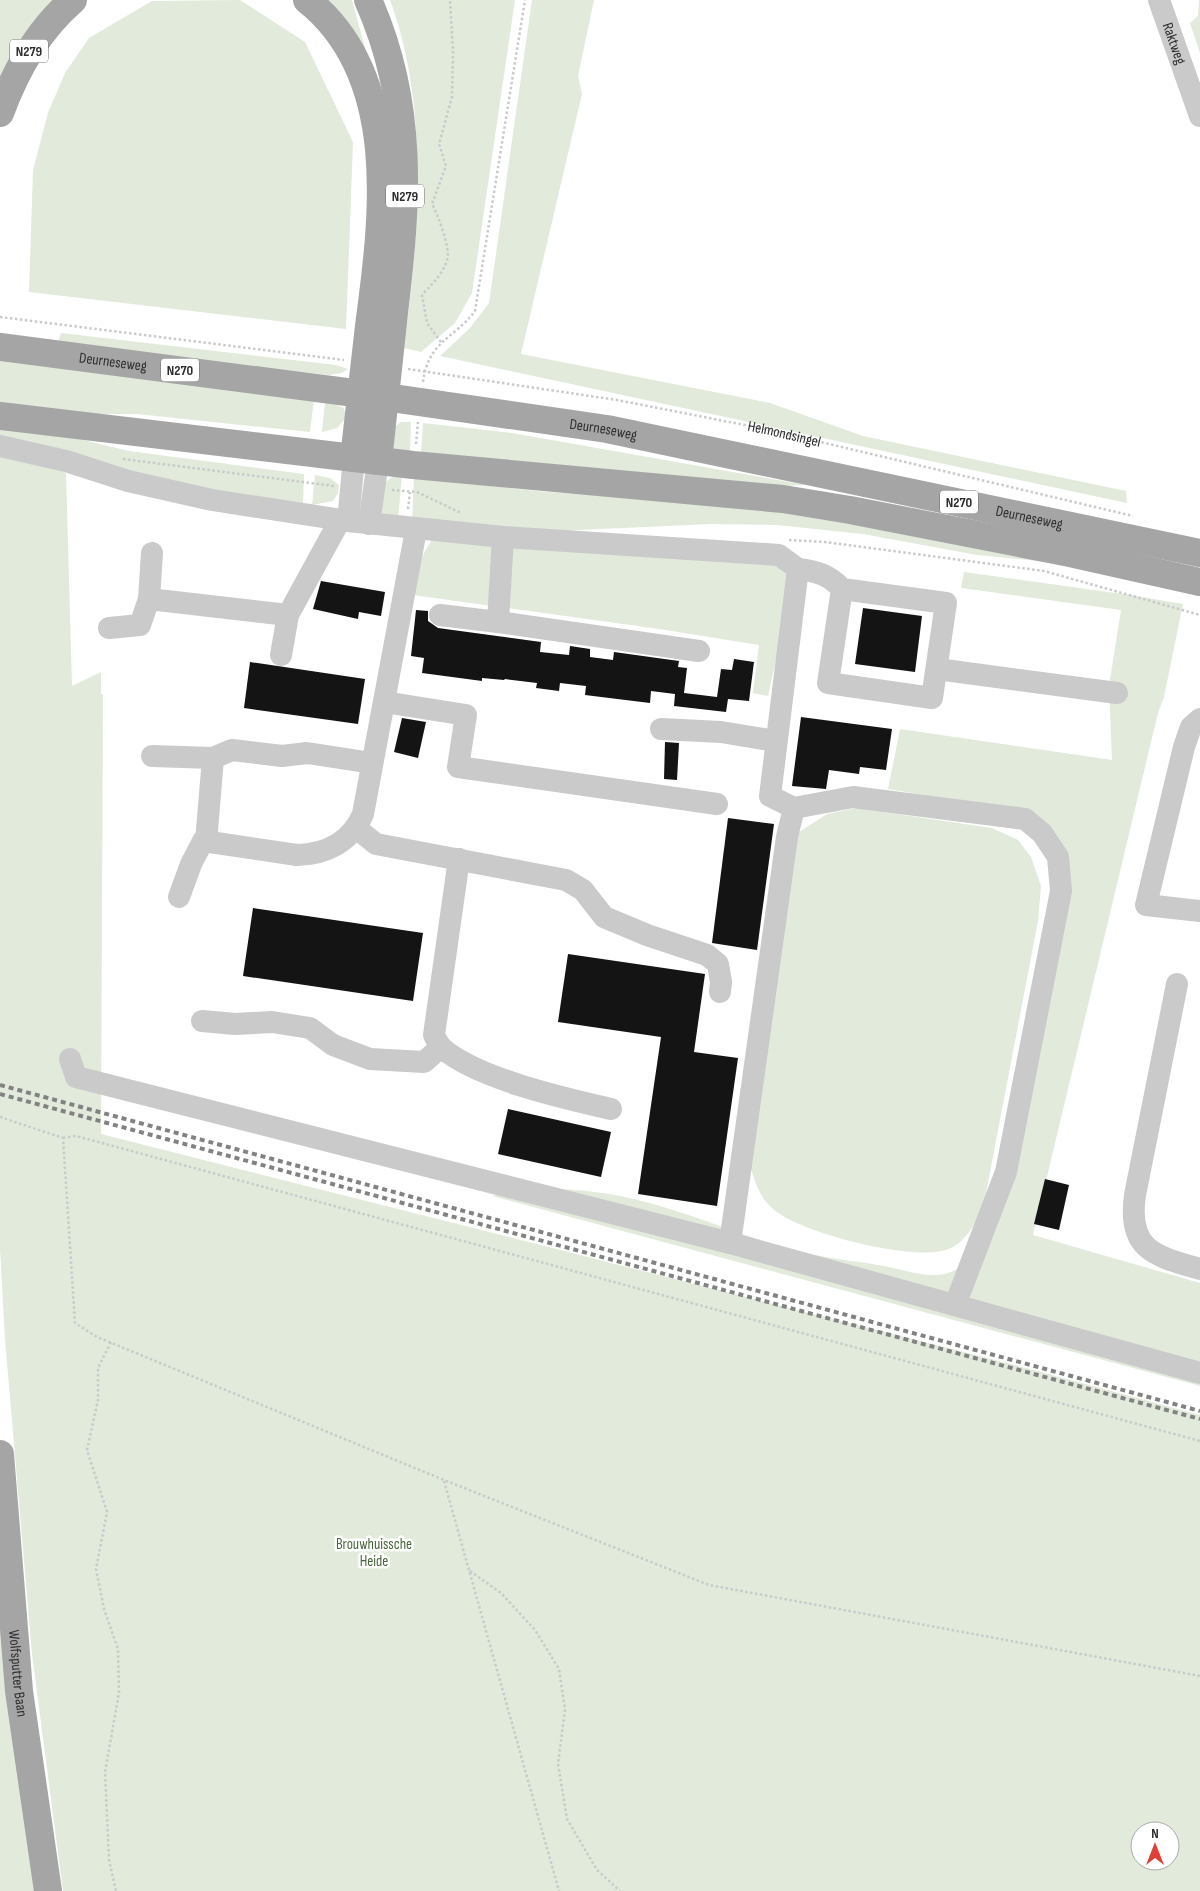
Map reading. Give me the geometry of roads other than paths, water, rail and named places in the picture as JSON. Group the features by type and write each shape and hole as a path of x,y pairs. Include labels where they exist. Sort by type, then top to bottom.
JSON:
{"main road":[{"name":"N279","path":"0,113 23,61 34,43 48,24 74,0"},
{"name":"N279","path":"306,0 325,16 338,31 355,59 362,76 374,125 381,172 382,210 373,396"},
{"name":"N279","path":"368,0 390,61 404,142 405,216 376,365"},
{"name":"Deurneseweg","path":"0,347 421,402 607,430 1200,553"},
{"path":"366,459 373,396"},
{"name":"Deurneseweg","path":"0,416 366,459 412,478 783,499 850,510 1070,553 1200,582"},
{"name":"Wolfsputter Baan","path":"0,1454 19,1691 48,1891"}],"street":[{"name":"Raktweg","path":"1159,0 1200,116"},
{"path":"0,446 66,460 128,480 212,500 352,522 416,530 504,537 779,555 798,569 820,573 833,578 842,589 946,603 932,698 828,683 842,589"},
{"path":"281,654 288,615 352,522 362,488 366,459"},
{"path":"179,897 191,864 203,841 297,855 320,854 330,849 356,828 363,814 416,530"},
{"path":"498,622 504,537"},
{"path":"109,628 140,625 149,599 152,553"},
{"path":"798,569 770,796 794,808 853,798 967,810 1025,819 1042,833 1058,858 1061,891 1006,1172 955,1305"},
{"path":"149,599 288,615"},
{"path":"440,615 699,651"},
{"path":"937,669 1117,693"},
{"path":"384,702 466,714 458,767 717,804"},
{"path":"1200,719 1191,727 1184,747 1146,905 1200,912"},
{"path":"661,730 721,732 776,741"},
{"path":"152,756 213,758 232,750 282,756 307,753 372,763"},
{"path":"206,842 213,758"},
{"path":"730,1243 787,837 794,808"},
{"path":"356,828 376,844 566,880 583,890 604,917 647,936 707,955 718,964 721,982 720,992"},
{"path":"459,859 434,1034 441,1047 472,1066 542,1092 611,1110"},
{"path":"1177,984 1135,1195 1133,1224 1136,1234 1154,1253 1169,1260 1200,1269"},
{"path":"202,1021 235,1024 272,1022 310,1028 333,1045 370,1059 424,1062 441,1047"},
{"path":"70,1059 76,1077 730,1243 1200,1373"}],"railway":[{"path":"0,1085 1200,1411"},
{"path":"0,1094 1200,1419"}],"park label":[{"name":"Brouwhuissche Heide","path":"374,1552"}]}
